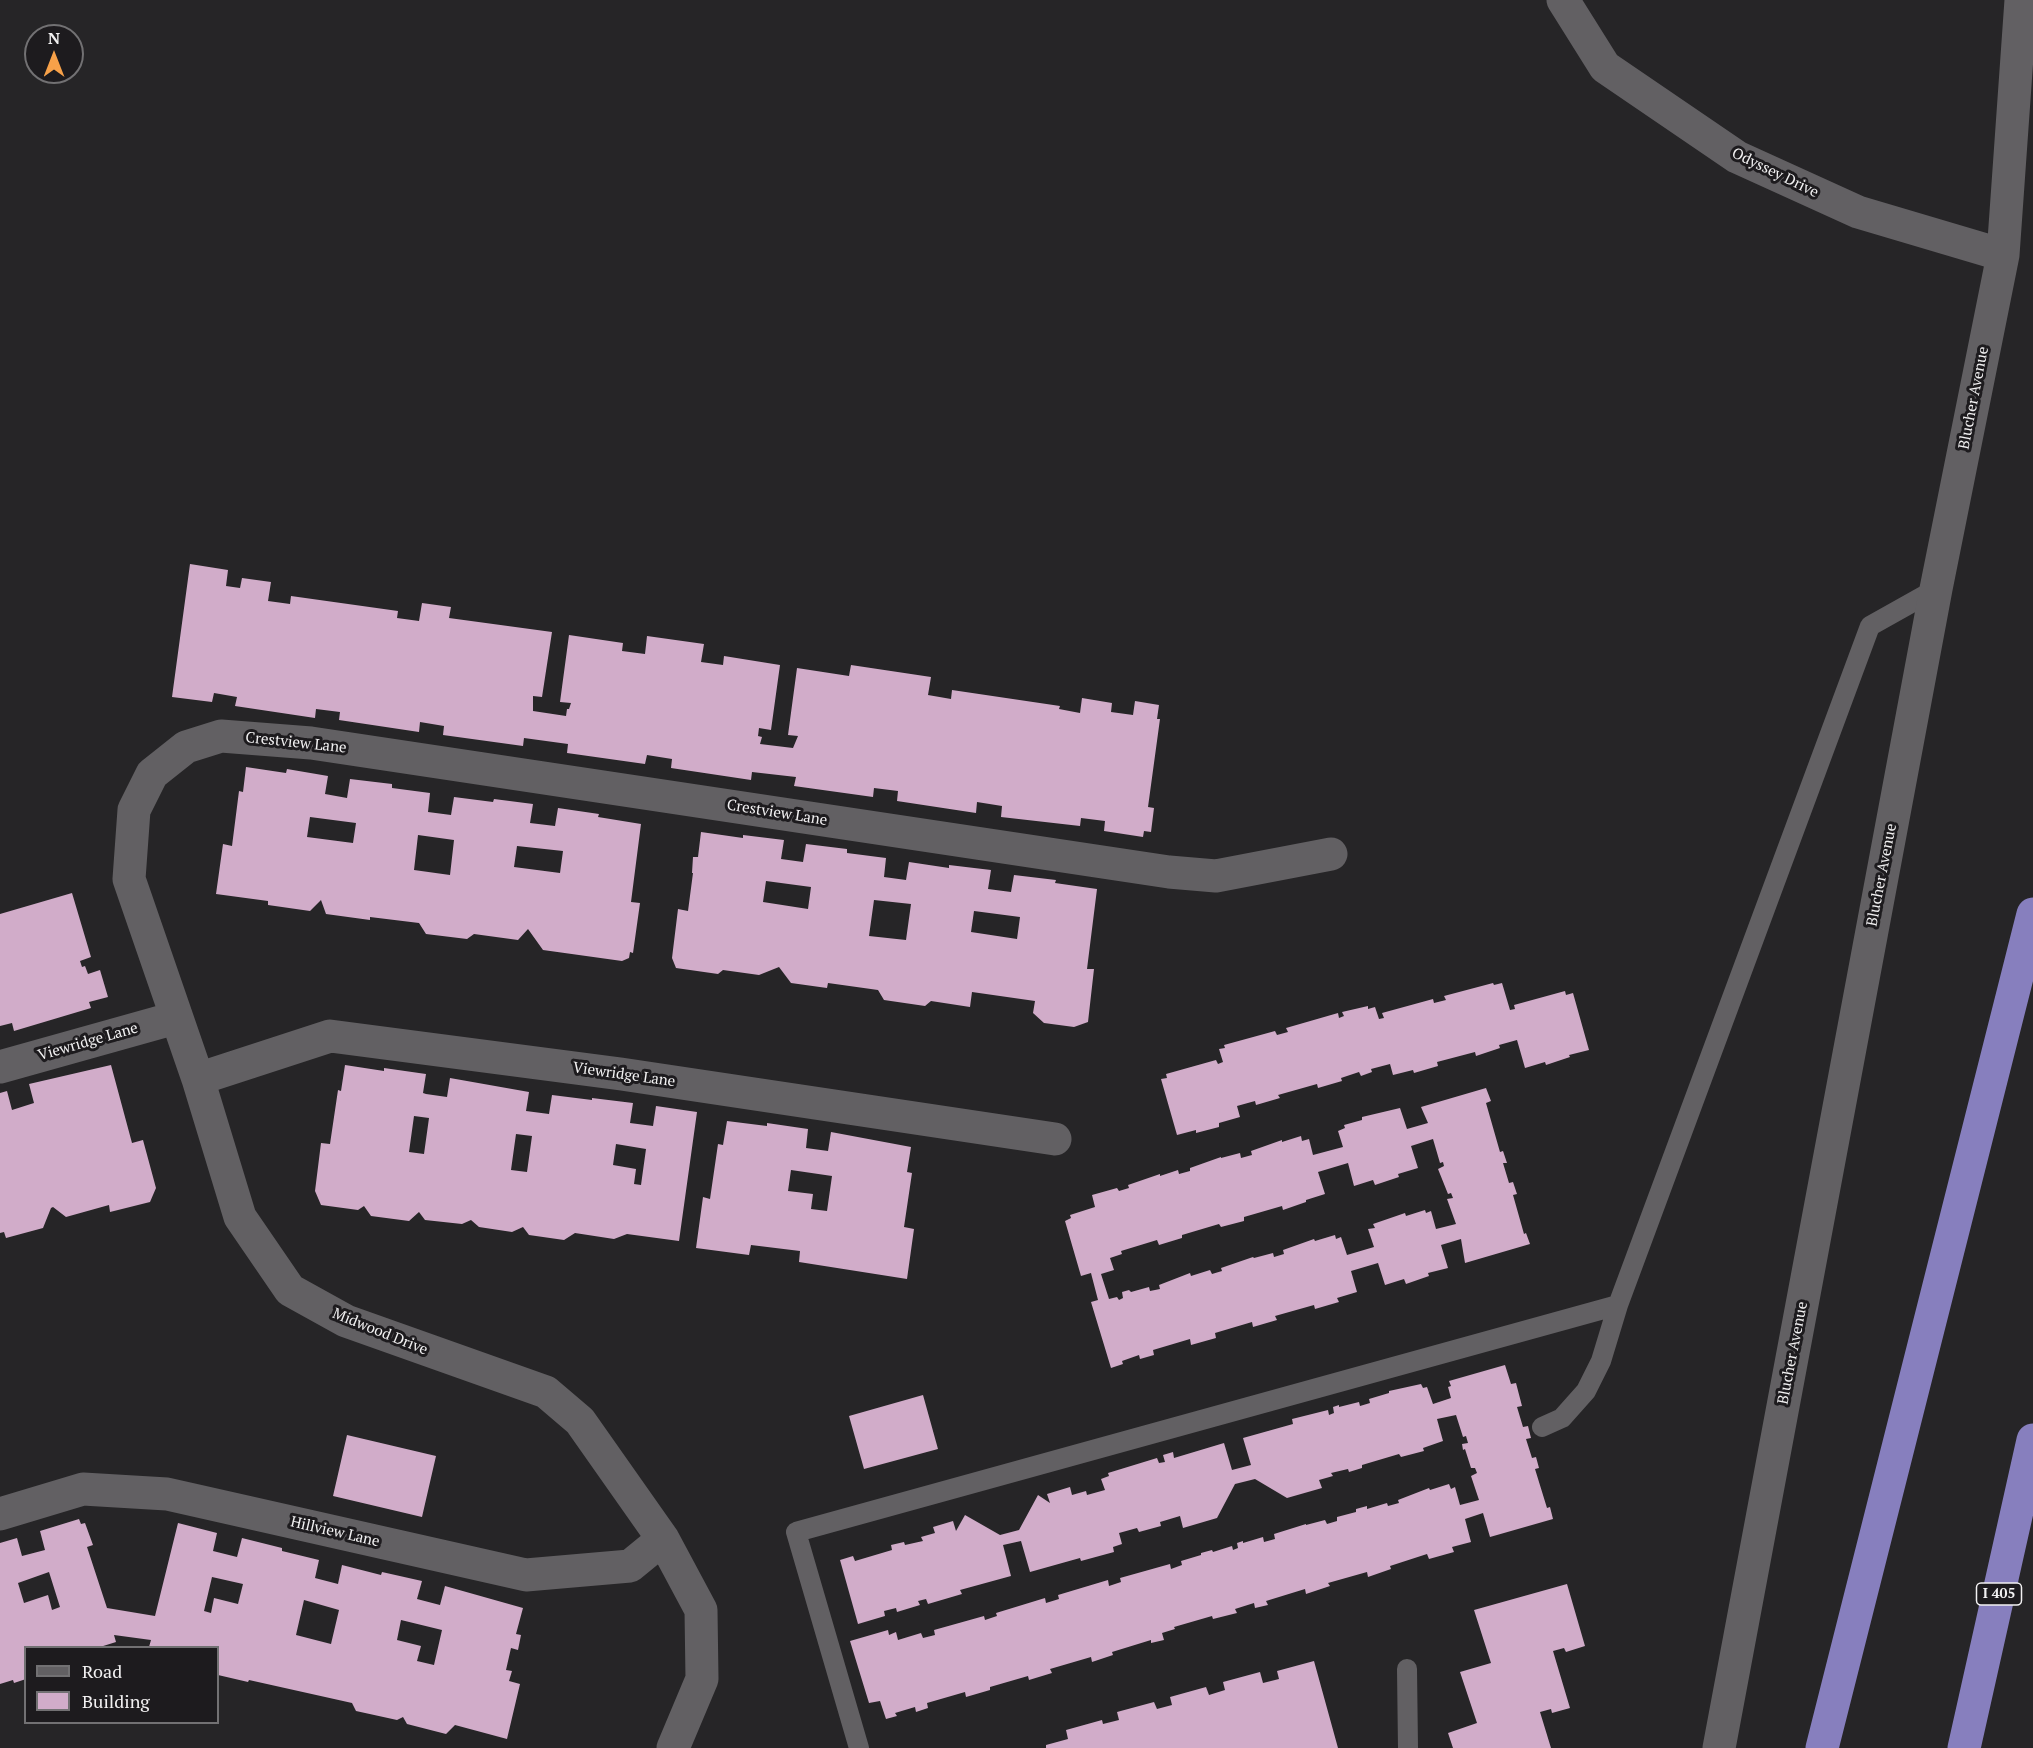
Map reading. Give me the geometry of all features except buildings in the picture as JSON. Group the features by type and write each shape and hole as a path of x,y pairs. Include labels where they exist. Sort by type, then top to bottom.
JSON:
{"highway":[{"path":"1822,1748 2033,914"},
{"name":"I 405","path":"1964,1748 2033,1440"}],"street":[{"name":"Odyssey Drive","path":"1563,0 1605,67 1737,157 1858,212 2003,255"},
{"name":"Blucher Avenue","path":"1719,1748 1936,589 2003,255 2020,0"},
{"name":"Crestview Lane","path":"221,736 311,743 1169,872 1216,876 1331,854"},
{"name":"Midwood Drive","path":"221,736 186,747 152,774 134,810 129,879 175,1018 198,1079 240,1217 290,1290 346,1321 546,1392 580,1421 663,1539 701,1610 702,1679 673,1748"},
{"name":"Viewridge Lane","path":"0,1067 175,1018"},
{"name":"Viewridge Lane","path":"198,1079 330,1036 633,1076 1055,1139"},
{"name":"Hillview Lane","path":"0,1514 83,1489 167,1494 526,1575 630,1566 663,1539"}],"lane":[{"path":"1542,1426 1562,1418 1586,1391 1601,1361 1618,1305 1870,626 1936,589"},
{"path":"860,1748 796,1532 1618,1305"},
{"path":"1407,1669 1408,1748"}]}
